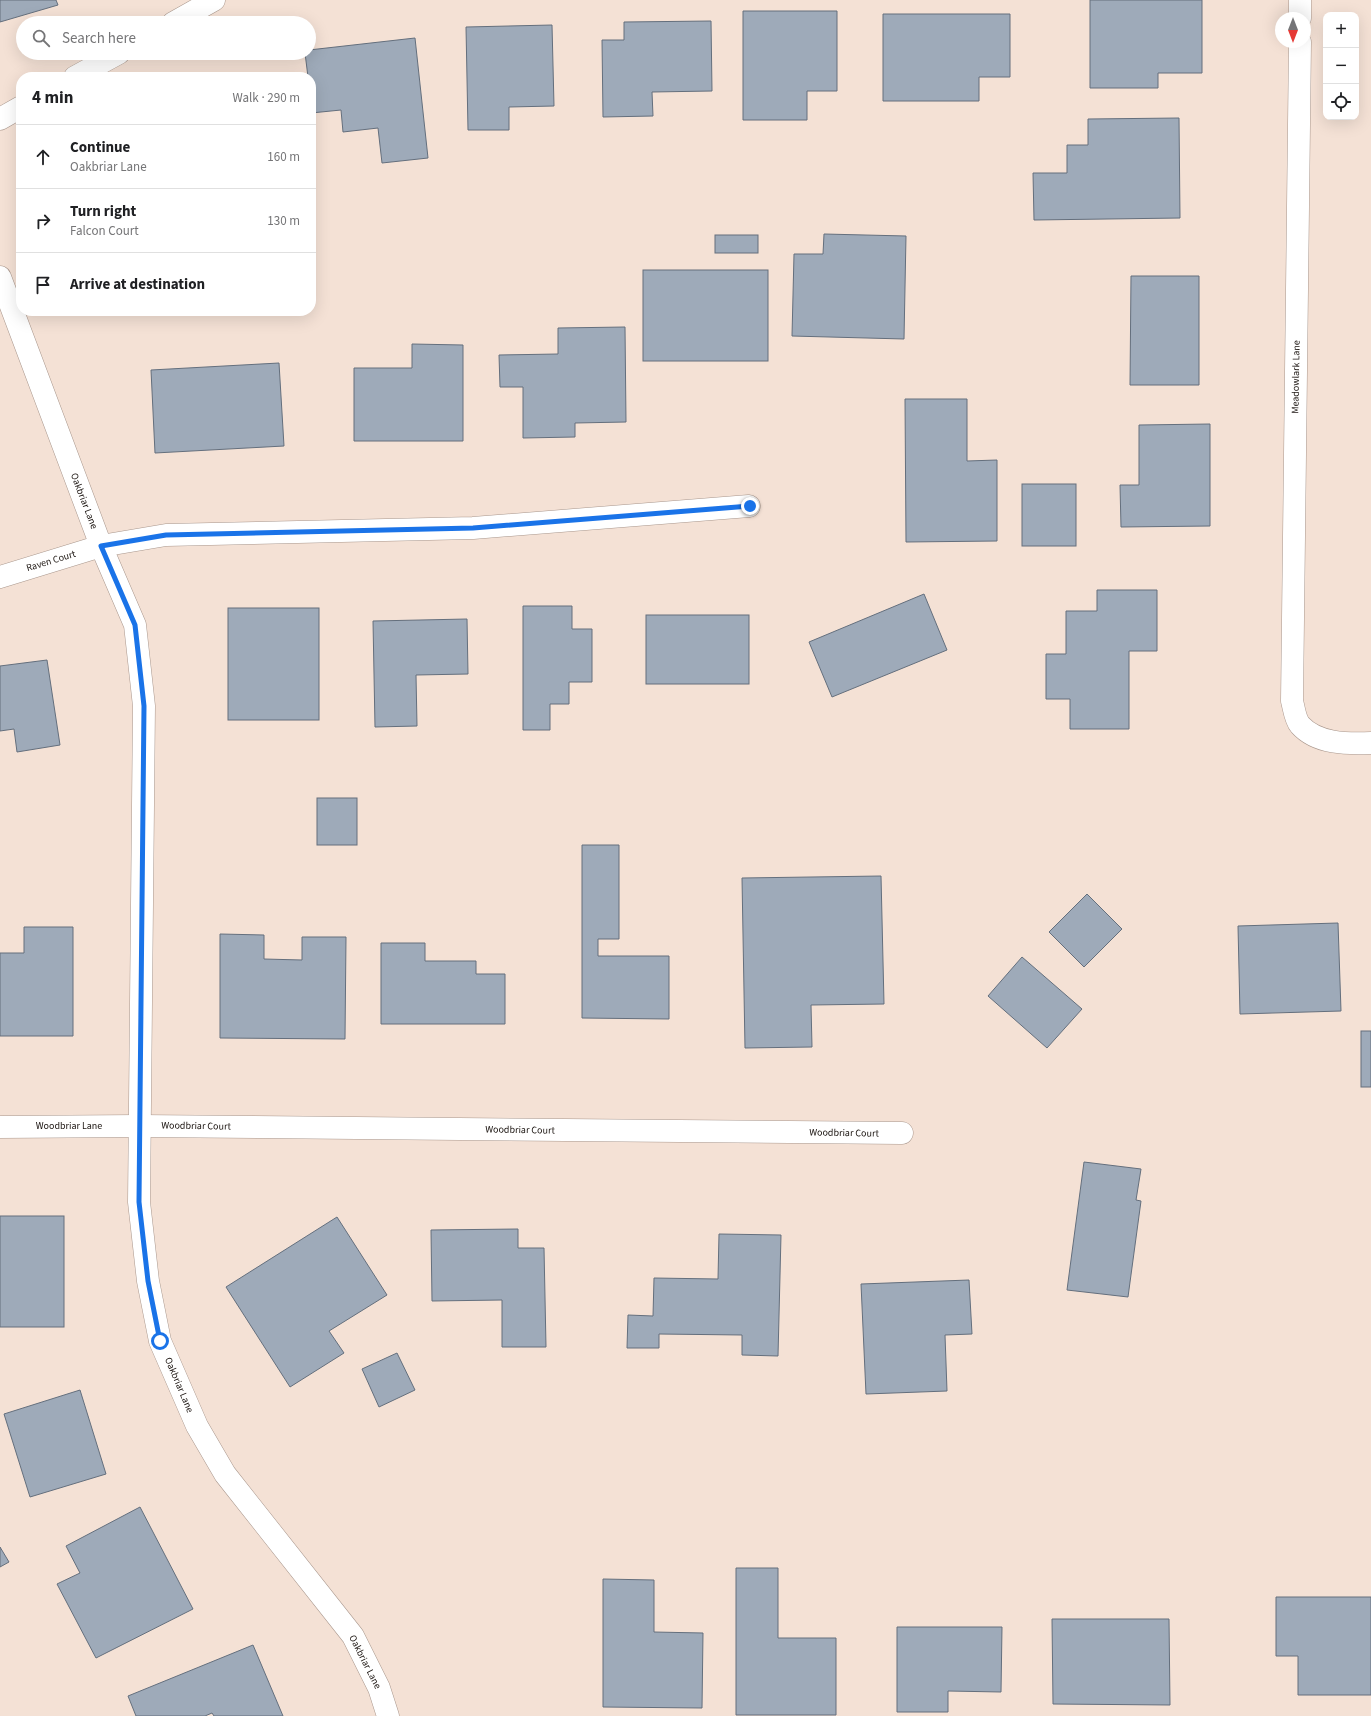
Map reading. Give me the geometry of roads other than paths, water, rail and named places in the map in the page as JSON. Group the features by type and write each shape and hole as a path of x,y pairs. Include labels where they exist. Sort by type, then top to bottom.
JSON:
{"street":[{"path":"185,16 214,0"},
{"path":"1300,0 1300,12"},
{"name":"Meadowlark Lane","path":"1300,48 1292,701 1299,724 1315,737 1344,744 1371,743"},
{"path":"84,72 106,60"},
{"path":"0,119 16,110"},
{"name":"Oakbriar Lane","path":"0,277 101,546 135,625 144,706 139,1202 148,1281 163,1348 197,1426 225,1474 353,1636 379,1688 388,1716"},
{"name":"Raven Court","path":"0,577 101,546 166,535 473,528 750,506"},
{"name":"Woodbriar Lane","path":"0,1127 139,1126"},
{"name":"Woodbriar Court","path":"139,1126 902,1134"}]}
